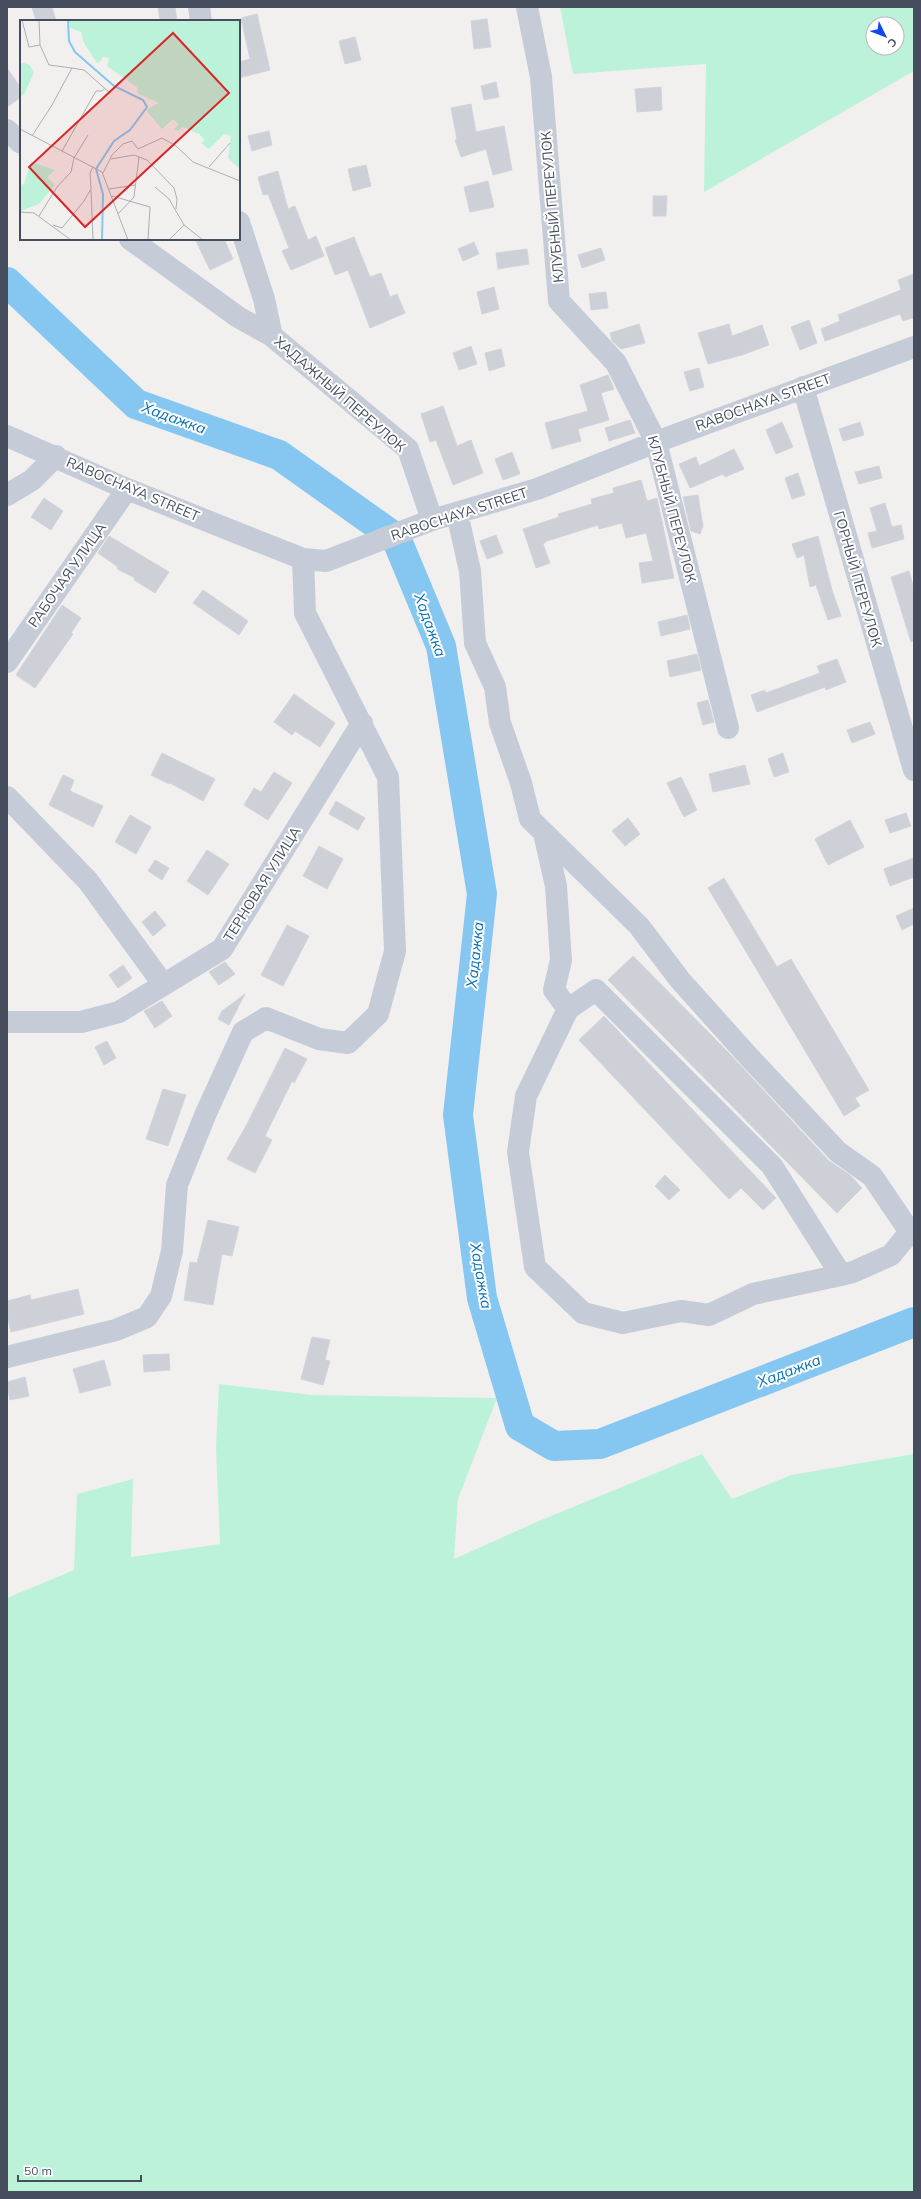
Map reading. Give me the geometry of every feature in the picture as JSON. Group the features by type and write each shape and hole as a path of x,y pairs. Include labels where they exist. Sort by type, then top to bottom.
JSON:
{"street":[{"path":"198,7 201,20"},
{"name":"КЛУБНЫЙ ПЕРЕУЛОК","path":"527,7 541,77 559,300 616,363 656,442 728,728"},
{"path":"7,130 20,142"},
{"name":"ХАДАЖНЫЙ ПЕРЕУЛОК","path":"240,225 264,299 272,336 408,449 432,520"},
{"path":"131,240 238,317 272,336"},
{"name":"RABOCHAYA STREET","path":"7,436 56,456 127,489 304,559 326,561 432,520 537,489 656,442 914,347"},
{"name":"ГОРНЫЙ ПЕРЕУЛОК","path":"803,387 914,770"},
{"path":"7,495 32,480 56,456"},
{"name":"РАБОЧАЯ УЛИЦА","path":"7,662 127,489"},
{"path":"457,512 470,571 475,643 495,687 500,723 530,819 639,926 680,980 838,1152 872,1176 912,1232 891,1255 853,1272 753,1294 709,1315 681,1311 623,1323 582,1313 535,1267 518,1152 526,1096 568,1009 596,990 772,1166 841,1274"},
{"path":"7,1357 116,1330 147,1317 161,1296 172,1251 177,1185 206,1113 243,1032 266,1018 319,1039 348,1043 378,1014 395,951 388,777 305,613 304,559"},
{"name":"ТЕРНОВАЯ УЛИЦА","path":"7,1022 81,1022 119,1012 222,949 362,724"},
{"path":"7,797 88,881 163,984"},
{"path":"544,833 556,886 561,960 554,990 568,1009"}],"green space":[{"path":"560,7 914,7 914,71 704,192 706,64 573,74"},
{"path":"219,1384 312,1395 497,1398 458,1499 454,1559 539,1521 702,1454 732,1499 791,1475 914,1454 914,2192 7,2192 7,1598 74,1570 77,1494 133,1479 131,1557 220,1544 216,1448"}],"building":[{"path":"32,7 52,7 56,20 36,20"},
{"path":"158,7 175,7 177,20 160,20"},
{"path":"257,14 270,70 240,78 240,62 250,59 241,18"},
{"path":"487,19 491,47 474,49 471,21"},
{"path":"355,37 361,60 345,64 339,41"},
{"path":"7,68 20,87 20,98 7,107"},
{"path":"496,82 499,97 484,100 481,86"},
{"path":"661,87 662,110 637,112 635,89"},
{"path":"471,104 476,132 504,126 512,170 493,175 486,149 461,157 455,140 457,139 451,108"},
{"path":"269,131 272,145 252,151 248,136"},
{"path":"366,165 371,186 353,191 348,169"},
{"path":"278,171 288,209 295,206 308,240 316,236 324,256 291,270 282,251 289,248 268,194 263,195 258,177"},
{"path":"488,181 494,207 470,212 464,187"},
{"path":"653,196 667,196 666,216 653,216"},
{"path":"354,237 370,277 381,273 390,297 397,294 405,313 370,328 348,270 335,275 325,248"},
{"path":"195,240 224,240 233,259 210,270"},
{"path":"474,242 479,254 463,261 458,249"},
{"path":"601,248 605,260 582,268 578,255"},
{"path":"527,249 529,264 498,269 496,253"},
{"path":"914,274 914,320 912,318 903,321 900,314 825,341 821,329 840,321 838,315 901,290 898,280"},
{"path":"494,287 499,309 482,314 477,292"},
{"path":"606,292 608,308 591,310 589,294"},
{"path":"809,320 817,343 800,350 791,327"},
{"path":"639,324 645,343 621,349 612,341 610,333"},
{"path":"729,324 732,336 762,325 769,345 742,355 708,364 698,333"},
{"path":"471,346 477,364 459,370 453,353"},
{"path":"501,349 505,366 489,371 485,353"},
{"path":"699,368 704,387 690,391 684,372"},
{"path":"608,375 614,389 601,393 609,420 578,429 581,441 552,449 545,423 588,411 580,385"},
{"path":"443,406 457,446 471,440 483,473 453,485 436,440 430,442 421,414"},
{"path":"630,420 635,433 609,441 605,428"},
{"path":"782,422 793,447 776,454 766,430"},
{"path":"860,422 864,435 843,441 839,429"},
{"path":"734,449 744,469 725,477 723,474 690,488 679,464 696,457 699,466"},
{"path":"512,452 520,474 503,480 495,459"},
{"path":"879,466 882,478 859,484 855,472"},
{"path":"798,473 805,495 792,499 785,478"},
{"path":"641,480 647,501 657,498 674,578 642,583 639,563 653,561 646,533 626,538 622,523 599,529 598,525 547,541 543,544 550,563 536,568 523,529 559,517 558,514 592,504 591,499 614,493 613,488"},
{"path":"698,495 703,526 700,534 691,531 683,497"},
{"path":"44,498 63,511 51,530 31,517"},
{"path":"885,503 892,527 901,525 904,539 872,548 868,533 877,531 870,508"},
{"path":"496,535 503,553 487,559 480,541"},
{"path":"109,536 169,572 155,593 134,580 135,578 117,569 118,567 98,553"},
{"path":"818,536 832,590 841,616 828,620 816,585 810,587 804,555 797,558 792,544"},
{"path":"909,571 914,589 914,641 911,642 891,577"},
{"path":"203,590 248,621 239,635 193,603"},
{"path":"62,605 81,618 71,633 73,634 35,688 16,675"},
{"path":"687,615 690,629 661,636 658,622"},
{"path":"697,654 701,670 670,677 667,661"},
{"path":"837,659 846,682 826,690 825,687 757,712 751,695 765,690 766,693 820,673 817,666"},
{"path":"294,694 335,723 320,747 295,731 292,735 274,722"},
{"path":"708,700 714,722 703,725 697,703"},
{"path":"870,722 875,734 852,743 847,730"},
{"path":"162,753 215,779 203,801 170,783 169,784 151,775"},
{"path":"783,753 789,772 774,777 768,759"},
{"path":"745,765 750,784 713,792 709,774"},
{"path":"274,772 292,783 268,820 244,805 254,788 261,792"},
{"path":"63,775 74,780 70,791 103,806 93,827 49,805"},
{"path":"681,777 697,810 684,817 667,783"},
{"path":"336,801 365,818 358,830 329,814"},
{"path":"906,813 911,826 890,833 885,820"},
{"path":"130,815 151,827 136,854 115,842"},
{"path":"628,818 640,834 625,846 612,831"},
{"path":"850,820 864,847 828,865 815,839"},
{"path":"319,846 343,859 327,889 303,876"},
{"path":"207,850 229,864 208,895 187,881"},
{"path":"914,858 914,877 890,886 884,869"},
{"path":"155,860 169,868 162,880 148,871"},
{"path":"724,878 777,967 791,959 869,1090 855,1098 860,1106 844,1116 708,888"},
{"path":"914,908 914,924 902,930 896,916"},
{"path":"155,911 166,925 153,936 142,922"},
{"path":"287,925 309,936 283,986 261,975"},
{"path":"633,956 728,1052 829,1161 850,1175 862,1188 837,1213 608,980"},
{"path":"225,962 235,974 219,985 209,972"},
{"path":"123,965 132,978 118,988 109,975"},
{"path":"245,994 229,1025 218,1019 222,1011"},
{"path":"162,1001 172,1016 155,1028 144,1011"},
{"path":"604,1016 776,1198 763,1210 741,1188 729,1199 579,1040"},
{"path":"107,1041 116,1058 104,1065 95,1047"},
{"path":"285,1048 307,1059 294,1083 292,1081 265,1136 272,1140 255,1173 227,1159 246,1126"},
{"path":"163,1089 186,1095 168,1146 146,1139"},
{"path":"665,1175 680,1190 669,1200 655,1186"},
{"path":"208,1220 239,1227 232,1256 222,1254 213,1305 184,1300 190,1262 197,1263"},
{"path":"78,1289 84,1314 11,1332 7,1314 7,1301 30,1295 31,1300"},
{"path":"312,1337 330,1340 325,1360 330,1361 323,1385 301,1379"},
{"path":"169,1354 170,1370 144,1372 143,1355"},
{"path":"104,1360 111,1385 80,1393 73,1369"},
{"path":"25,1377 29,1396 10,1400 7,1382"}],"waterway":[{"name":"Хадажка","path":"7,282 136,404 279,455 396,538 441,646 482,894 458,1115 482,1298 520,1426 554,1446 600,1444 914,1322"}]}
